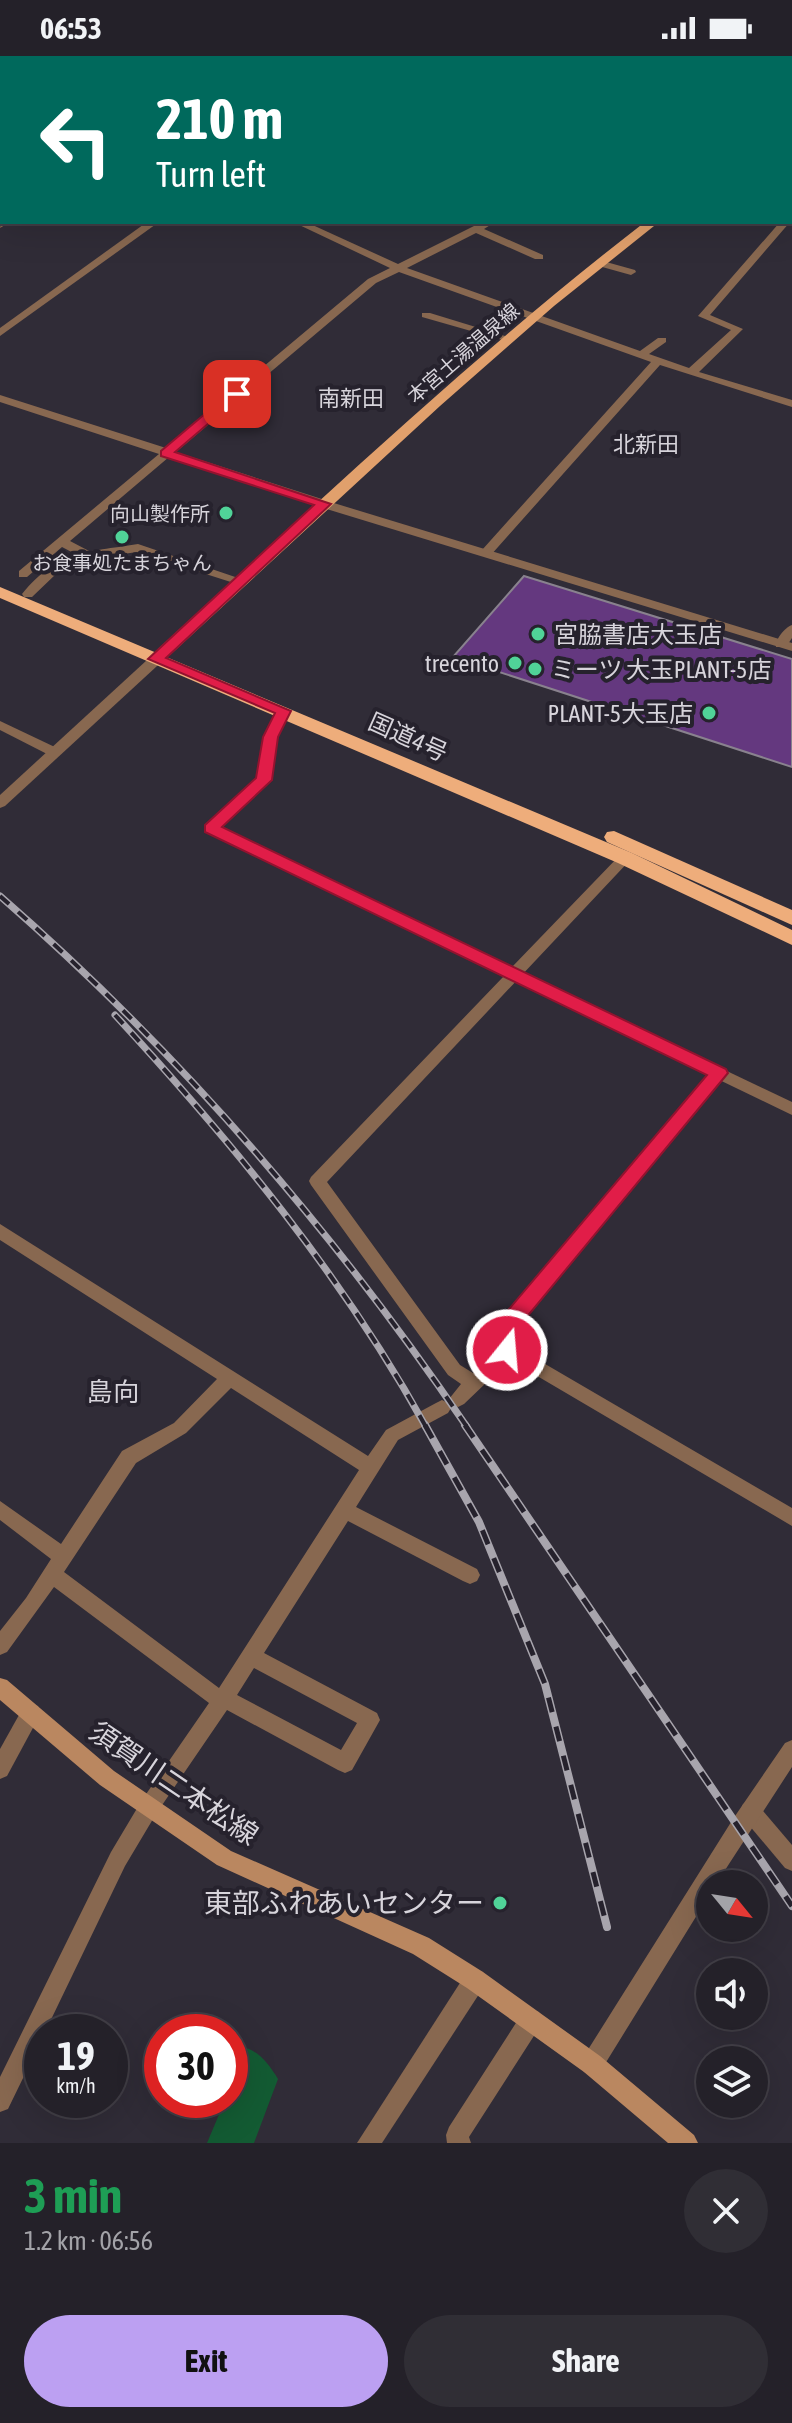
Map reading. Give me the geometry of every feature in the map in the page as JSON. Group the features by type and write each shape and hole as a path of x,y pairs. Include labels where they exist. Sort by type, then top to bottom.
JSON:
{"highway":[{"name":"国道4号","path":"0,582 284,711 625,858 792,938"},
{"name":"国道4号","path":"0,592 655,854 792,918"}],"main road":[{"name":"本宮土湯温泉線","path":"160,656 324,504 510,339 650,224"},
{"name":"須賀川二本松線","path":"0,1687 107,1778 224,1858 421,1946 475,1980 592,2064 686,2143"}],"street":[{"path":"0,333 151,224"},
{"path":"302,224 398,268 792,404"},
{"path":"23,574 372,281 486,224"},
{"path":"692,372 738,329 703,316 783,224"},
{"path":"476,229 539,257"},
{"path":"599,263 631,272"},
{"path":"426,315 510,339"},
{"path":"642,354 662,340"},
{"path":"486,553 659,360"},
{"path":"0,398 324,504 787,645 792,629"},
{"path":"60,541 87,555"},
{"path":"28,594 64,561 87,555 147,549 241,581"},
{"path":"0,803 160,656"},
{"path":"284,711 270,737 264,780 211,828 792,1109"},
{"path":"0,725 54,752"},
{"path":"475,1384 454,1370 317,1181 511,973 625,858"},
{"path":"0,2101 118,1859 392,1435 450,1404 475,1384 507,1350 511,1321 719,1073"},
{"path":"0,1231 370,1467"},
{"path":"507,1350 792,1518"},
{"path":"0,1646 22,1620 129,1457 180,1428 229,1378"},
{"path":"0,1509 57,1565 211,1695 224,1698 345,1763 370,1720 250,1656"},
{"path":"343,1509 470,1575"},
{"path":"0,1769 31,1713"},
{"path":"592,2064 750,1811 792,1750"},
{"path":"750,1811 792,1861"},
{"path":"369,2143 475,1980"},
{"path":"459,2143 457,2135 531,2020"}],"green space":[{"path":"248,2049 269,2065 278,2079 254,2143 207,2143 218,2118 248,2118"}],"building":[{"name":"PLANT-5大玉店","path":"524,576 792,659 792,767 453,657"}],"railway":[{"path":"0,896 130,1017 250,1146 363,1283 467,1427"},
{"path":"115,1015 243,1161 322,1263 426,1427"},
{"path":"425,1425 479,1522 545,1684 607,1927"},
{"path":"465,1425 792,1906"}],"place":[{"name":"向山製作所","path":"226,513"},
{"name":"お食事処たまちゃん","path":"122,537"},
{"name":"宮脇書店大玉店","path":"538,634"},
{"name":"trecento","path":"515,663"},
{"name":"ミーツ 大玉PLANT-5店","path":"535,669"},
{"name":"PLANT-5大玉店","path":"709,713"},
{"name":"東部ふれあいセンター","path":"500,1903"}],"district":[{"name":"南新田","path":"351,398"},
{"name":"北新田","path":"646,444"},
{"name":"島向","path":"113,1392"}],"route":[{"path":"237,394 165,453 324,504 156,659 284,711 275,722 270,737 264,780 211,828 719,1073 511,1321 507,1350"}]}
